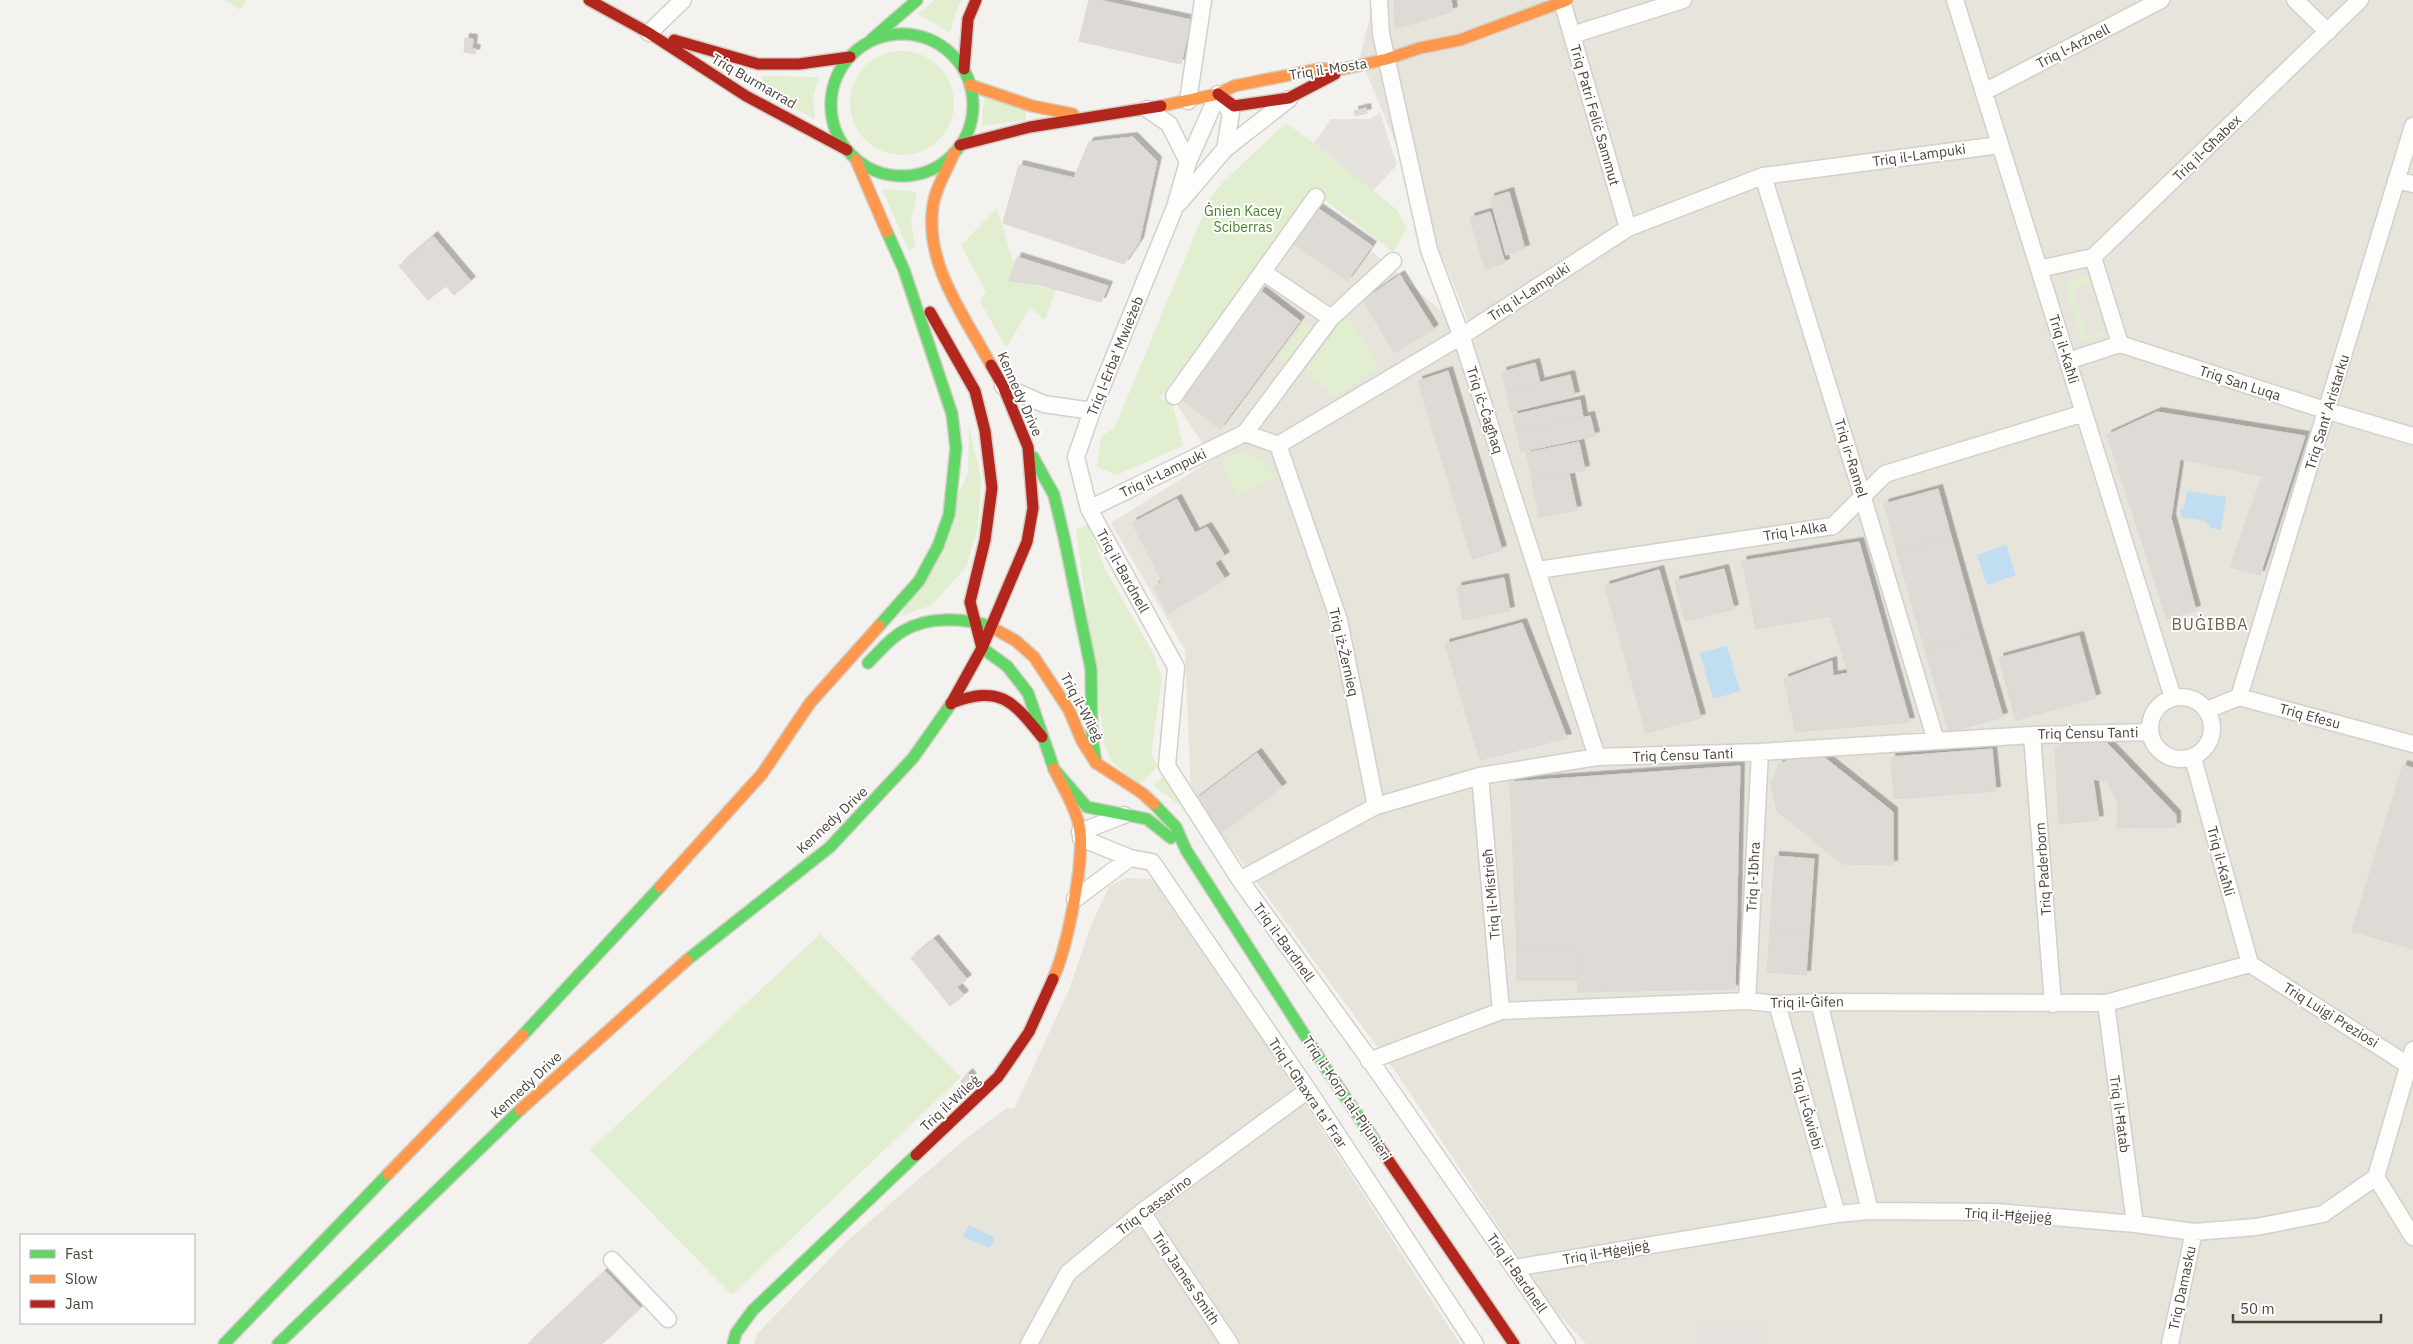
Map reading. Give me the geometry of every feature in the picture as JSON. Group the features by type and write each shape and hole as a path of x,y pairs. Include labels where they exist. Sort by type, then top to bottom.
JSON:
{"main road":[{"name":"Triq Burmarrad","path":"589,0 649,34 746,96 847,150"},
{"path":"732,808 762,774 810,703 919,582 938,546 948,515 954,483 956,448 952,414 904,270 856,160 847,150 836,132 832,113 832,93 838,74 850,57 917,0"},
{"path":"964,69 968,19 976,0"},
{"name":"Triq il-Mosta","path":"957,149 1030,127 1084,117 1147,109 1218,94 1234,86 1319,69 1343,70 1387,59 1420,48 1460,40 1565,1"},
{"name":"Triq Burmarrad","path":"649,34 758,64 799,64 850,57"},
{"path":"856,160 880,172 900,176 919,174 938,166 957,149 972,120 973,102 970,85 964,69 950,52 932,40 919,36 890,34 869,41"},
{"path":"1218,94 1234,106 1290,98 1343,70"},
{"name":"Triq il-Mosta","path":"970,85 1032,106 1084,117"},
{"name":"Kennedy Drive","path":"278,1344 545,1086 706,943 830,846 898,778 927,740 951,703 982,648 1027,542 1033,508 1028,447 1003,386 941,272 934,249 931,225 934,204 939,186 957,149"},
{"path":"904,270 954,352 975,391 985,431 992,488 985,540 970,602 972,620 982,648 1007,666 1028,693 1054,769 1080,831"},
{"path":"1028,447 1054,495 1064,537 1091,669 1092,736 1095,768"},
{"name":"Triq il-Wileġ","path":"857,674 903,631 938,620 972,620 991,626 1016,641 1034,657 1044,670 1069,710 1095,768"},
{"path":"951,703 970,694 985,694 1003,699 1016,705 1042,737"},
{"path":"224,1344 572,984 811,723"},
{"name":"Triq il-Korp tal-Pijunieri","path":"1095,768 1142,793 1176,826 1186,850 1327,1070 1514,1344"},
{"path":"1054,769 1087,807"},
{"name":"Triq il-Wileġ","path":"733,1344 736,1333 753,1310 998,1077 1029,1032 1057,970 1075,899 1080,831 1091,790"},
{"name":"Triq il-Korp tal-Pijunieri","path":"1087,807 1148,819 1186,850"}],"street":[{"path":"649,34 682,0"},
{"path":"1188,100 1203,0"},
{"name":"Triq iċ-Ċagħaq","path":"1379,0 1381,34 1429,250 1461,336 1597,757"},
{"path":"1572,35 1683,0"},
{"name":"Triq il-Kaħli","path":"1955,0 2173,698"},
{"name":"Triq l-Arżnell","path":"1984,92 2161,0"},
{"path":"2295,0 2328,32"},
{"name":"Triq il-Għabex","path":"2094,257 2360,0"},
{"name":"Triq Patri Feliċ Sammut","path":"1565,1 1572,35 1628,228"},
{"path":"1218,94 1231,113 1225,149"},
{"name":"Triq l-Erba' Mwieżeb","path":"1089,509 1076,457 1092,411 1176,207 1188,162 1218,94"},
{"name":"Triq l-Erba' Mwieżeb","path":"1176,207 1225,149 1290,98"},
{"path":"1147,109 1169,124 1188,162"},
{"name":"Triq Sant' Aristarku","path":"2239,697 2328,411 2396,180 2408,154 2413,126"},
{"name":"Triq il-Lampuki","path":"1278,445 1461,336 1628,228 1763,176 2000,145"},
{"name":"Triq ir-Ramel","path":"1763,176 1936,741"},
{"path":"2396,180 2413,184"},
{"path":"1174,396 1316,197"},
{"path":"2039,270 2094,257 2120,344 2068,361"},
{"path":"1278,445 1245,433 1330,318 1393,261"},
{"path":"1263,272 1330,318"},
{"name":"Triq San Luqa","path":"2120,344 2328,411 2413,436"},
{"path":"1003,386 1044,404 1092,411"},
{"name":"Triq l-Alka","path":"1538,570 1833,526 1885,474 2084,413"},
{"name":"Triq il-Lampuki","path":"1089,509 1245,433"},
{"name":"Triq iż-Żernieq","path":"1278,445 1339,620 1376,806"},
{"name":"Triq il-Bardnell","path":"1089,509 1176,667 1167,766 1240,880 1567,1344"},
{"path":"2184,696 2200,702 2207,710 2213,728 2211,739 2202,752 2193,758 2180,760 2170,758 2158,749 2150,732 2151,721 2155,711 2163,703 2173,698 2184,696"},
{"path":"2207,710 2239,697"},
{"name":"Triq Efesu","path":"2239,697 2413,744"},
{"name":"Triq Ċensu Tanti","path":"1240,880 1376,806 1480,776 1597,757 1760,752 2032,735 2150,732"},
{"name":"Triq Paderborn","path":"2032,735 2053,1004"},
{"name":"Triq l-Ibħra","path":"1747,1001 1760,752"},
{"name":"Triq il-Kaħli","path":"2193,758 2250,964"},
{"name":"Triq il-Mistrieħ","path":"1480,776 1501,1011"},
{"path":"1080,831 1126,814"},
{"name":"Triq l-Għaxra ta' Frar","path":"1080,831 1130,858 1152,862 1308,1090 1475,1344"},
{"path":"1075,899 1130,858"},
{"name":"Triq il-Ġifen","path":"1369,1061 1501,1011 1747,1001 1777,1004 1819,1002 2106,1003 2250,964"},
{"name":"Triq Luigi Preziosi","path":"2250,964 2412,1060"},
{"path":"1819,1002 1870,1211"},
{"name":"Triq il-Ħatab","path":"2106,1003 2135,1224"},
{"name":"Triq il-Ġwiebi","path":"1777,1004 1837,1214"},
{"path":"2412,1060 2376,1178 2413,1237"},
{"name":"Triq Cassarino","path":"1028,1344 1068,1273 1142,1212 1308,1090"},
{"name":"Triq il-Ħġejjeġ","path":"1514,1268 1837,1214 1870,1211 1996,1212 2135,1224 2194,1232 2256,1227 2323,1214 2376,1178"},
{"name":"Triq James Smith","path":"1142,1212 1230,1344"},
{"name":"Triq Damasku","path":"2170,1344 2194,1232"},
{"path":"612,1260 668,1319"}],"shaded area":[{"name":"BUĠIBBA","path":"1374,0 2413,0 2413,1344 1766,1344 1768,1322 1699,1318 1693,1344 1586,1344 1551,1306 1400,1078 1191,793 1185,650 1111,523 1213,459 1175,402 1316,203 1477,342 1360,57"},
{"path":"1380,112 1397,165 1373,191 1314,143 1331,119 1370,119"},
{"path":"1127,878 1153,879 1274,1056 1460,1344 754,1344 757,1334 846,1242 964,1140 1007,1108 1014,1109 1068,992 1090,928 1109,886"},
{"path":"1699,1318 1768,1322 1766,1344 1693,1344"}],"green space":[{"path":"225,0 247,0 240,10"},
{"path":"935,0 962,0 957,9 950,33 918,14"},
{"path":"902,51 922,55 939,66 950,83 954,103 950,123 939,140 922,151 902,155 882,151 865,140 854,123 850,103 854,83 865,66 882,55"},
{"path":"762,76 819,77 813,98 815,119 759,90"},
{"path":"984,96 1026,110 1026,120 982,126"},
{"name":"Ġnien Kacey Sciberras","path":"1286,123 1314,143 1397,210 1407,228 1393,252 1313,191 1160,398 1173,406 1183,446 1116,475 1097,467 1101,437 1115,427 1210,198 1225,180"},
{"path":"882,189 917,192 911,219 915,246 909,251"},
{"path":"997,208 1019,282 1056,290 1045,320 1030,308 1006,348 980,301 986,292 961,245"},
{"path":"2088,275 2090,283 2073,289 2087,336 2102,332 2103,336 2082,342 2065,282"},
{"path":"1347,314 1380,368 1334,396 1304,373"},
{"path":"1305,321 1315,328 1289,363 1279,356"},
{"path":"969,426 981,480 978,527 966,567 932,605 901,616 968,473"},
{"path":"1238,453 1256,456 1269,466 1277,476 1237,497 1222,460"},
{"path":"1088,524 1105,569 1153,653 1162,678 1151,754 1158,766 1139,785 1112,762 1105,747 1076,529"},
{"path":"1164,776 1183,808 1153,785"},
{"path":"820,934 961,1077 732,1295 590,1150"}],"water":[{"path":"2187,491 2226,497 2221,530 2211,528 2205,521 2182,517 2180,510 2184,508"},
{"path":"2006,545 2016,575 1987,585 1977,555"},
{"path":"1727,646 1740,691 1713,699 1700,653"},
{"path":"969,1225 995,1238 990,1248 963,1237"}],"building":[{"path":"1089,0 1099,0 1191,20 1181,64 1079,41"},
{"path":"1394,0 1451,0 1453,11 1395,29"},
{"path":"465,38 473,39 472,49 476,49 475,54 464,52"},
{"path":"1366,108 1367,113 1355,116 1354,111"},
{"path":"1133,137 1157,161 1139,242 1124,264 1003,223 1019,165 1074,178 1089,142"},
{"path":"1509,192 1525,249 1506,255 1490,198"},
{"path":"1318,208 1372,246 1347,281 1293,243"},
{"path":"1490,212 1505,263 1485,269 1470,218"},
{"path":"433,236 471,281 454,295 446,286 428,300 399,266"},
{"path":"1017,257 1108,286 1101,302 1040,285 1009,281"},
{"path":"1400,275 1434,329 1394,353 1363,300"},
{"path":"1261,291 1300,321 1220,429 1181,399"},
{"path":"1535,363 1540,383 1506,391 1502,372"},
{"path":"1448,371 1502,550 1472,559 1418,381"},
{"path":"1570,375 1575,396 1511,412 1506,391"},
{"path":"1580,400 1583,417 1517,432 1513,415"},
{"path":"2157,412 2305,436 2260,575 2230,567 2262,476 2180,459 2171,518 2196,610 2167,619 2107,435"},
{"path":"1590,416 1595,436 1521,452 1517,432"},
{"path":"1579,442 1585,470 1532,481 1526,453"},
{"path":"1569,473 1577,510 1539,517 1532,481"},
{"path":"1938,489 1951,536 1897,552 1884,504"},
{"path":"1177,499 1195,533 1207,527 1225,556 1215,563 1225,579 1168,614 1154,587 1162,581 1132,523"},
{"path":"1951,536 1979,635 1925,650 1897,552"},
{"path":"1859,542 1910,722 1796,732 1784,679 1832,661 1833,676 1848,673 1830,616 1756,629 1742,561"},
{"path":"1724,569 1734,609 1685,621 1675,581"},
{"path":"1659,570 1701,718 1646,733 1605,586"},
{"path":"1504,578 1510,611 1463,620 1457,587"},
{"path":"1522,623 1567,738 1480,760 1445,644"},
{"path":"1979,635 2003,717 1949,732 1925,650"},
{"path":"2079,636 2096,698 2016,720 1999,658"},
{"path":"2064,740 2104,740 2176,815 2176,827 2117,828 2118,802 2107,782 2093,779 2099,820 2059,824 2055,749"},
{"path":"1992,749 1996,791 1894,799 1891,757"},
{"path":"1257,753 1282,787 1220,834 1195,800"},
{"path":"1801,755 1825,758 1893,812 1893,865 1842,864 1777,811 1771,785 1779,764"},
{"path":"2403,765 2413,768 2413,949 2352,931"},
{"path":"1740,766 1735,989 1578,992 1577,951 1517,952 1510,782"},
{"path":"1775,856 1814,859 1809,932 1770,929"},
{"path":"1770,929 1809,932 1806,975 1767,972"},
{"path":"934,939 967,979 957,987 964,995 950,1006 911,958"},
{"path":"1577,951 1578,980 1517,980 1517,952"},
{"path":"968,1073 972,1078 964,1086 960,1082"},
{"path":"605,1271 640,1308 602,1344 528,1344"}],"traffic: fast":[{"path":"872,39 917,0"},
{"path":"902,34 929,40 941,46 952,55 961,66 967,78 973,105 967,132 961,144 952,155 941,164 929,170 902,176 875,170 863,164 852,155 843,144 837,132 831,105 837,78 843,66 852,55 863,46 875,40 902,34"},
{"path":"879,626 919,581 938,546 949,515 956,448 952,414 904,270 887,232"},
{"path":"1033,457 1054,495 1064,537 1091,669 1092,736 1096,763"},
{"path":"868,663 898,634 913,626 945,620 968,621 990,626"},
{"path":"982,648 1007,666 1028,693 1054,769 1087,807 1147,819 1171,838"},
{"path":"687,960 830,847 913,758 951,704"},
{"path":"1154,804 1176,827 1186,850 1327,1070 1378,1145"},
{"path":"523,1035 660,887"},
{"path":"278,1344 520,1110"},
{"path":"733,1344 736,1333 753,1310 916,1155"},
{"path":"224,1344 388,1174"}],"traffic: slow":[{"path":"1161,106 1218,94 1234,86 1319,69 1343,69 1387,59 1420,48 1460,40 1567,0"},
{"path":"970,85 1032,106 1073,114"},
{"path":"954,153 934,200 932,228 935,249 949,289 991,365"},
{"path":"856,160 887,232"},
{"path":"660,887 762,774 810,703 879,626"},
{"path":"991,627 1016,641 1034,657 1069,710 1082,741 1096,763 1142,793 1154,804"},
{"path":"1053,979 1064,946 1074,903 1080,859 1079,825 1075,811 1054,769"},
{"path":"520,1110 687,960"},
{"path":"388,1174 523,1035"}],"traffic: jam":[{"path":"589,0 649,33 746,96 847,150"},
{"path":"964,69 968,19 976,0"},
{"path":"674,40 758,64 799,64 850,57"},
{"path":"1218,94 1234,106 1289,98 1335,74"},
{"path":"960,145 1030,127 1161,106"},
{"path":"930,312 975,391 985,431 992,488 985,540 970,602 982,648"},
{"path":"951,704 982,648 1027,542 1033,508 1028,447 1003,386 991,365"},
{"path":"951,703 982,696 1004,699 1013,705 1042,737"},
{"path":"916,1155 998,1077 1029,1032 1053,979"},
{"path":"1378,1145 1514,1344"}],"district":[{"name":"BUĠIBBA","path":"2210,624"}]}
